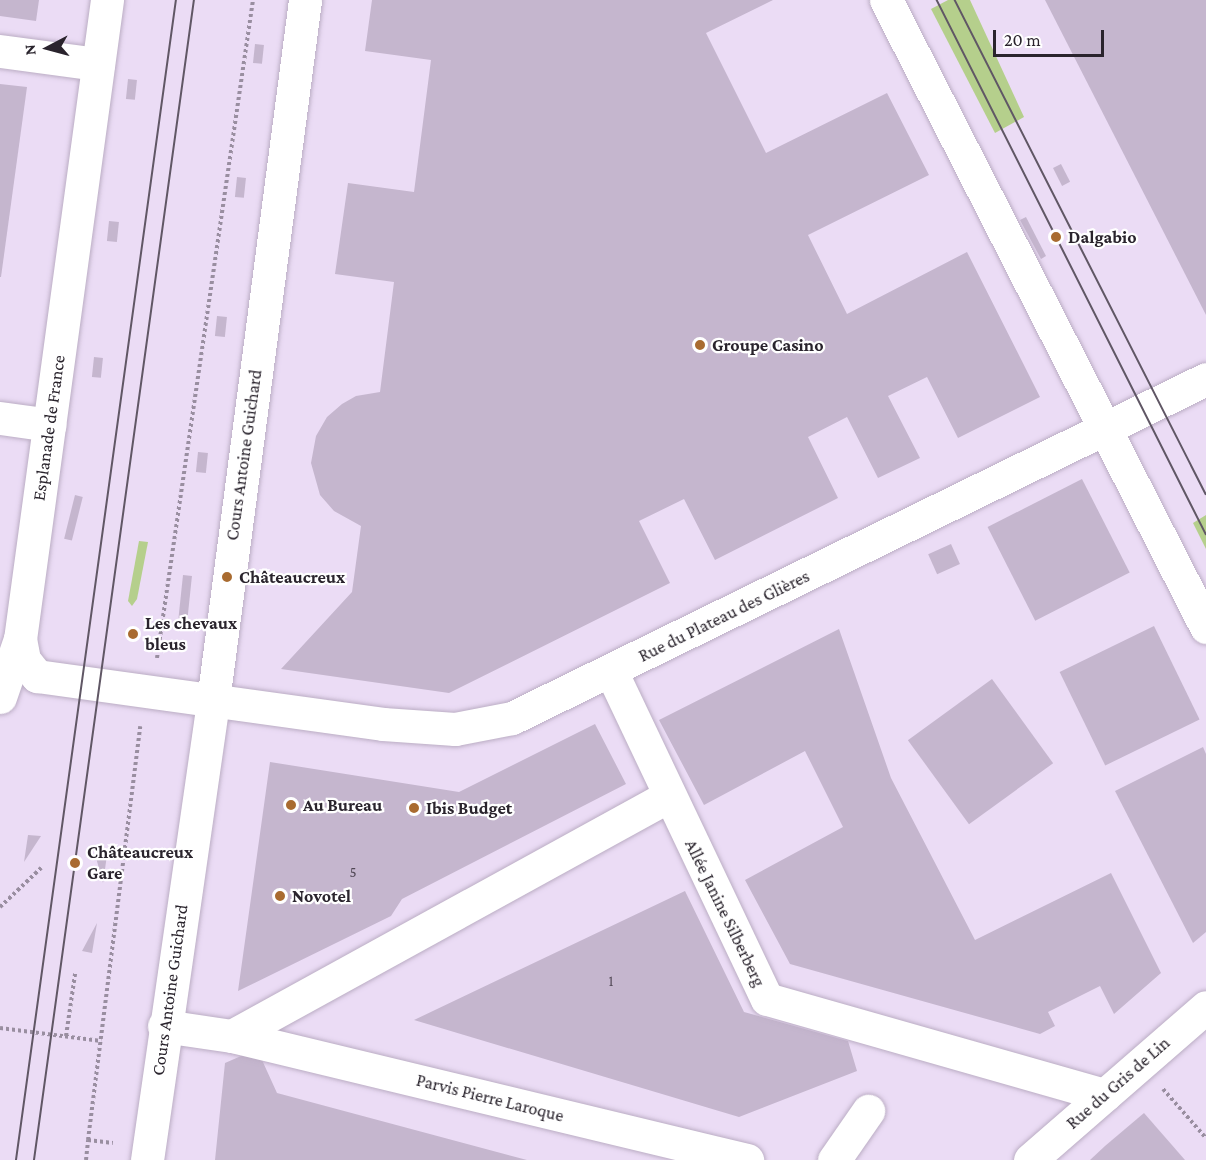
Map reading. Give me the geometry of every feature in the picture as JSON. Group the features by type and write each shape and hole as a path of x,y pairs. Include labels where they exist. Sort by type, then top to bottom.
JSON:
{"street":[{"name":"Esplanade de France","path":"107,0 20,639 24,660 37,676 213,701"},
{"name":"Cours Antoine Guichard","path":"135,1152 164,1026 213,701 305,0"},
{"path":"886,0 1206,627"},
{"path":"0,51 98,64"},
{"name":"Rue du Plateau des Glières","path":"213,701 383,724 455,729 512,718 1206,380"},
{"path":"0,418 50,425"},
{"path":"0,697 20,639"},
{"name":"Allée Janine Silberberg","path":"611,671 767,999 1106,1095"},
{"path":"232,1036 669,796"},
{"name":"Rue du Gris de Lin","path":"1030,1160 1206,1007"},
{"name":"Parvis Pierre Laroque","path":"164,1026 232,1036 747,1160"},
{"path":"834,1160 868,1111"}],"path":[{"path":"86,1160 145,692 161,649 253,0"},
{"path":"0,907 41,868"},
{"path":"66,1035 75,974"},
{"path":"0,1028 101,1041"},
{"path":"1141,1064 1206,1138"},
{"path":"88,1140 135,1152"}],"green space":[{"path":"948,0 970,0 1024,117 995,133 931,9"},
{"path":"1206,515 1206,549 1193,523"},
{"path":"139,541 148,542 137,599 132,606 128,601"}],"building":[{"path":"0,0 39,0 36,21 0,16"},
{"name":"Groupe Casino","path":"372,0 773,0 706,33 766,153 887,93 929,175 808,235 847,314 967,252 1040,397 958,438 927,377 888,396 920,458 878,478 847,417 808,437 838,498 715,560 684,499 639,521 670,583 449,693 281,669 352,592 361,526 334,511 320,495 311,463 316,436 327,417 342,404 356,396 380,392 394,282 335,274 348,183 414,192 431,60 365,51"},
{"path":"1045,0 1206,0 1206,315"},
{"path":"255,44 264,45 262,64 253,63"},
{"path":"128,79 137,80 135,100 126,99"},
{"path":"0,84 27,87 1,277 0,277"},
{"path":"1061,164 1070,182 1062,186 1053,168"},
{"path":"237,177 246,178 244,198 235,197"},
{"path":"1026,217 1046,256 1041,259 1020,220"},
{"path":"109,221 119,222 117,242 107,241"},
{"path":"217,316 227,317 225,337 215,336"},
{"path":"94,357 103,358 101,378 92,377"},
{"path":"198,452 208,453 206,473 196,472"},
{"path":"1082,479 1130,573 1035,621 988,527"},
{"path":"75,495 83,497 72,541 64,539"},
{"path":"951,544 960,564 937,574 928,554"},
{"path":"183,575 192,576 187,619 179,618"},
{"path":"1154,626 1200,719 1105,766 1060,672"},
{"path":"839,629 891,778 975,940 1111,873 1161,973 1114,1014 1100,986 1048,1012 1055,1026 1040,1034 790,964 745,880 843,827 805,751 704,805 659,720"},
{"path":"992,679 1053,763 969,824 908,740"},
{"path":"595,724 626,784 402,899 391,916 238,991 270,762 459,792"},
{"path":"1203,747 1206,754 1206,932 1193,943 1115,791"},
{"path":"28,835 41,836 24,862"},
{"path":"95,854 107,855 103,883"},
{"path":"685,891 744,1012 848,1041 857,1071 739,1117 414,1020"},
{"path":"97,923 92,953 82,951"},
{"path":"257,1049 277,1093 527,1160 215,1160 225,1063"},
{"path":"1144,1113 1185,1160 1090,1160 1105,1146"}],"tram line":[{"path":"16,1160 176,0"},
{"path":"34,1160 194,0"},
{"path":"937,0 1206,534"},
{"path":"955,0 1206,494"}],"place":[{"name":"Dalgabio","path":"1056,237"},
{"name":"Groupe Casino","path":"700,345"},
{"name":"Châteaucreux","path":"227,577"},
{"name":"Les chevaux bleus","path":"133,634"},
{"name":"Au Bureau","path":"291,805"},
{"name":"Ibis Budget","path":"414,808"},
{"name":"Châteaucreux Gare","path":"75,863"},
{"name":"Novotel","path":"280,896"}]}
